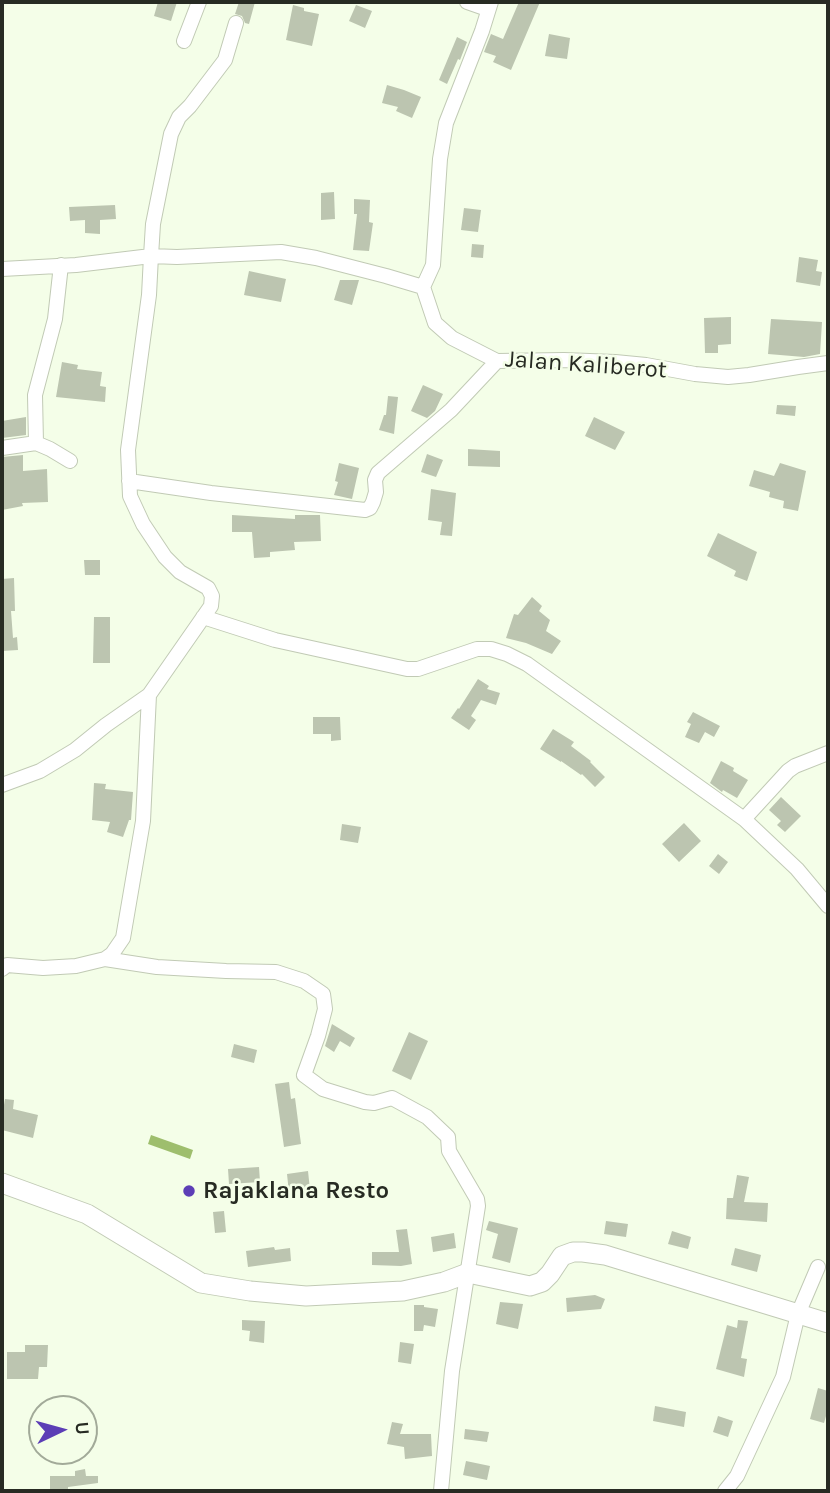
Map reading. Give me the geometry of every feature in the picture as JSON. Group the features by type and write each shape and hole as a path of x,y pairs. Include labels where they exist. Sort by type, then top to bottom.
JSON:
{"street":[{"path":"184,41 199,2"},
{"path":"2,269 151,256 281,252 386,275 423,287 433,265 440,159 446,123 482,31 489,5 467,2"},
{"path":"2,785 40,771 75,750 149,695 211,606 212,596 208,588 180,572 165,556 143,524 130,496 128,450 149,295 153,224 171,134 179,117 225,60 236,23"},
{"path":"36,443 35,395 55,318 61,265"},
{"name":"Jalan Kaliberot","path":"423,287 435,323 452,338 497,361 615,362 728,377 828,363"},
{"path":"130,481 365,510 370,508 373,502 375,480 379,473 450,410 497,361"},
{"path":"2,448 36,443 69,461"},
{"path":"204,617 275,639 407,669 418,670 477,649 491,649 507,654 527,664 744,818 797,870 828,906"},
{"path":"2,969 7,965 43,968 76,966 105,959 112,954 123,937 143,821 149,695"},
{"path":"744,818 788,771 828,753"},
{"path":"105,959 157,967 276,972 304,981 323,994 325,1009 304,1076 323,1089 365,1102 374,1103 392,1098 427,1117 448,1137 449,1151 477,1199 478,1206 452,1371 441,1491"},
{"path":"2,1183 87,1214 201,1283 306,1296 402,1291 444,1282 468,1273 530,1286 542,1282 562,1256 583,1252 605,1255 828,1323"},
{"path":"725,1491 737,1476 783,1377 798,1314 818,1267"}],"shaded area":[{"path":"151,1135 193,1150 190,1159 148,1144"}],"building":[{"path":"158,2 177,2 171,21 154,16"},
{"path":"239,2 255,2 249,24 245,23 242,16 235,14"},
{"path":"519,2 540,2 511,70 493,62 496,56 484,52 491,34 503,39"},
{"path":"293,5 319,14 312,46 286,40"},
{"path":"356,5 372,11 365,28 349,21"},
{"path":"549,34 570,38 567,59 545,56"},
{"path":"457,37 467,42 447,84 439,80"},
{"path":"387,85 421,97 412,118 396,111 398,107 382,103"},
{"path":"334,192 335,219 321,220 321,193"},
{"path":"354,199 370,200 369,222 373,223 369,251 353,250 357,214 354,214"},
{"path":"115,205 116,219 100,220 100,234 85,233 85,220 70,221 69,207"},
{"path":"464,208 481,210 478,232 461,230"},
{"path":"472,244 484,245 483,258 471,257"},
{"path":"799,257 818,260 816,271 822,272 820,286 796,282"},
{"path":"249,271 286,279 281,302 244,295"},
{"path":"340,280 359,280 352,305 334,300"},
{"path":"731,317 731,344 718,345 718,353 705,353 704,318"},
{"path":"771,319 822,322 820,354 804,357 768,354"},
{"path":"62,362 78,365 77,369 102,372 100,386 106,387 105,402 56,397"},
{"path":"423,385 443,394 435,411 427,418 411,411"},
{"path":"388,396 398,397 394,434 379,430 386,415"},
{"path":"777,405 796,406 795,416 776,414"},
{"path":"26,417 26,435 2,438 2,421"},
{"path":"594,417 625,432 615,450 585,436"},
{"path":"468,449 500,451 500,467 468,466"},
{"path":"427,454 443,460 436,477 421,472"},
{"path":"23,455 23,471 47,469 48,502 22,503 23,506 2,510 2,457"},
{"path":"339,463 359,468 352,499 334,495"},
{"path":"780,463 806,471 798,511 783,508 784,501 769,497 770,492 749,486 754,470 774,476"},
{"path":"431,489 456,493 452,536 440,535 442,522 428,520"},
{"path":"232,515 295,519 295,515 320,515 321,541 294,542 295,550 270,552 270,557 254,558 252,532 232,532"},
{"path":"718,533 757,552 747,581 734,576 736,571 707,556"},
{"path":"84,560 100,560 100,575 85,575"},
{"path":"14,578 15,611 11,611 13,638 17,637 18,650 2,651 2,579"},
{"path":"532,597 542,606 539,611 550,620 546,631 561,641 552,654 506,638 514,614 518,615"},
{"path":"94,617 110,617 110,663 93,663"},
{"path":"478,679 489,686 487,689 500,693 496,705 481,700 471,716 476,720 469,730 451,718"},
{"path":"693,712 720,726 714,737 705,732 699,743 685,737 691,724 687,722"},
{"path":"313,717 340,717 341,740 331,741 331,734 313,734"},
{"path":"553,729 574,742 571,746 591,761 605,777 595,787 582,774 540,749"},
{"path":"721,761 748,780 737,798 710,783"},
{"path":"94,783 106,784 105,789 133,792 131,820 123,837 107,832 110,822 92,820"},
{"path":"781,797 801,816 785,832 777,825 781,821 769,810"},
{"path":"684,823 701,841 679,862 662,844"},
{"path":"342,824 361,827 358,843 340,840"},
{"path":"718,854 728,862 719,874 709,866"},
{"path":"332,1024 355,1038 350,1047 340,1041 334,1052 325,1046"},
{"path":"409,1032 428,1041 411,1080 392,1071"},
{"path":"234,1044 257,1050 254,1063 231,1057"},
{"path":"289,1082 291,1099 295,1098 301,1144 284,1147 275,1084"},
{"path":"5,1099 14,1100 13,1109 38,1115 33,1138 2,1130 2,1105"},
{"path":"259,1167 260,1182 229,1184 228,1169"},
{"path":"308,1171 310,1190 289,1193 287,1174"},
{"path":"737,1175 749,1177 744,1202 768,1203 767,1222 726,1219 727,1198 733,1198"},
{"path":"224,1211 226,1232 215,1233 213,1212"},
{"path":"489,1221 518,1228 510,1263 492,1258 498,1234 486,1230"},
{"path":"606,1221 628,1224 626,1237 604,1234"},
{"path":"407,1229 412,1264 372,1265 372,1252 399,1252 396,1230"},
{"path":"672,1231 691,1237 688,1249 668,1244"},
{"path":"454,1233 456,1248 433,1252 431,1237"},
{"path":"274,1247 275,1250 290,1248 291,1261 248,1267 246,1251"},
{"path":"735,1248 761,1255 757,1272 731,1265"},
{"path":"595,1295 605,1299 601,1309 567,1312 566,1298"},
{"path":"500,1302 523,1304 518,1329 496,1324"},
{"path":"414,1305 438,1309 435,1327 424,1325 423,1331 414,1331"},
{"path":"242,1320 265,1321 264,1343 249,1341 250,1331 242,1330"},
{"path":"738,1320 748,1321 741,1358 747,1359 744,1377 716,1369 727,1325 737,1328"},
{"path":"400,1342 414,1344 411,1364 398,1362"},
{"path":"25,1345 48,1345 47,1367 39,1367 38,1379 7,1379 7,1352 25,1352"},
{"path":"818,1388 828,1391 828,1409 824,1423 810,1419"},
{"path":"655,1406 686,1412 684,1427 653,1421"},
{"path":"718,1416 733,1421 728,1437 713,1432"},
{"path":"392,1422 403,1424 400,1434 431,1434 432,1456 405,1459 404,1447 387,1444"},
{"path":"465,1429 489,1432 487,1442 464,1439"},
{"path":"466,1461 490,1466 487,1480 463,1475"},
{"path":"85,1469 86,1476 98,1476 98,1483 68,1487 68,1491 50,1491 50,1476 75,1476 75,1471"}],"place":[{"name":"Rajaklana Resto","path":"189,1191"}]}
